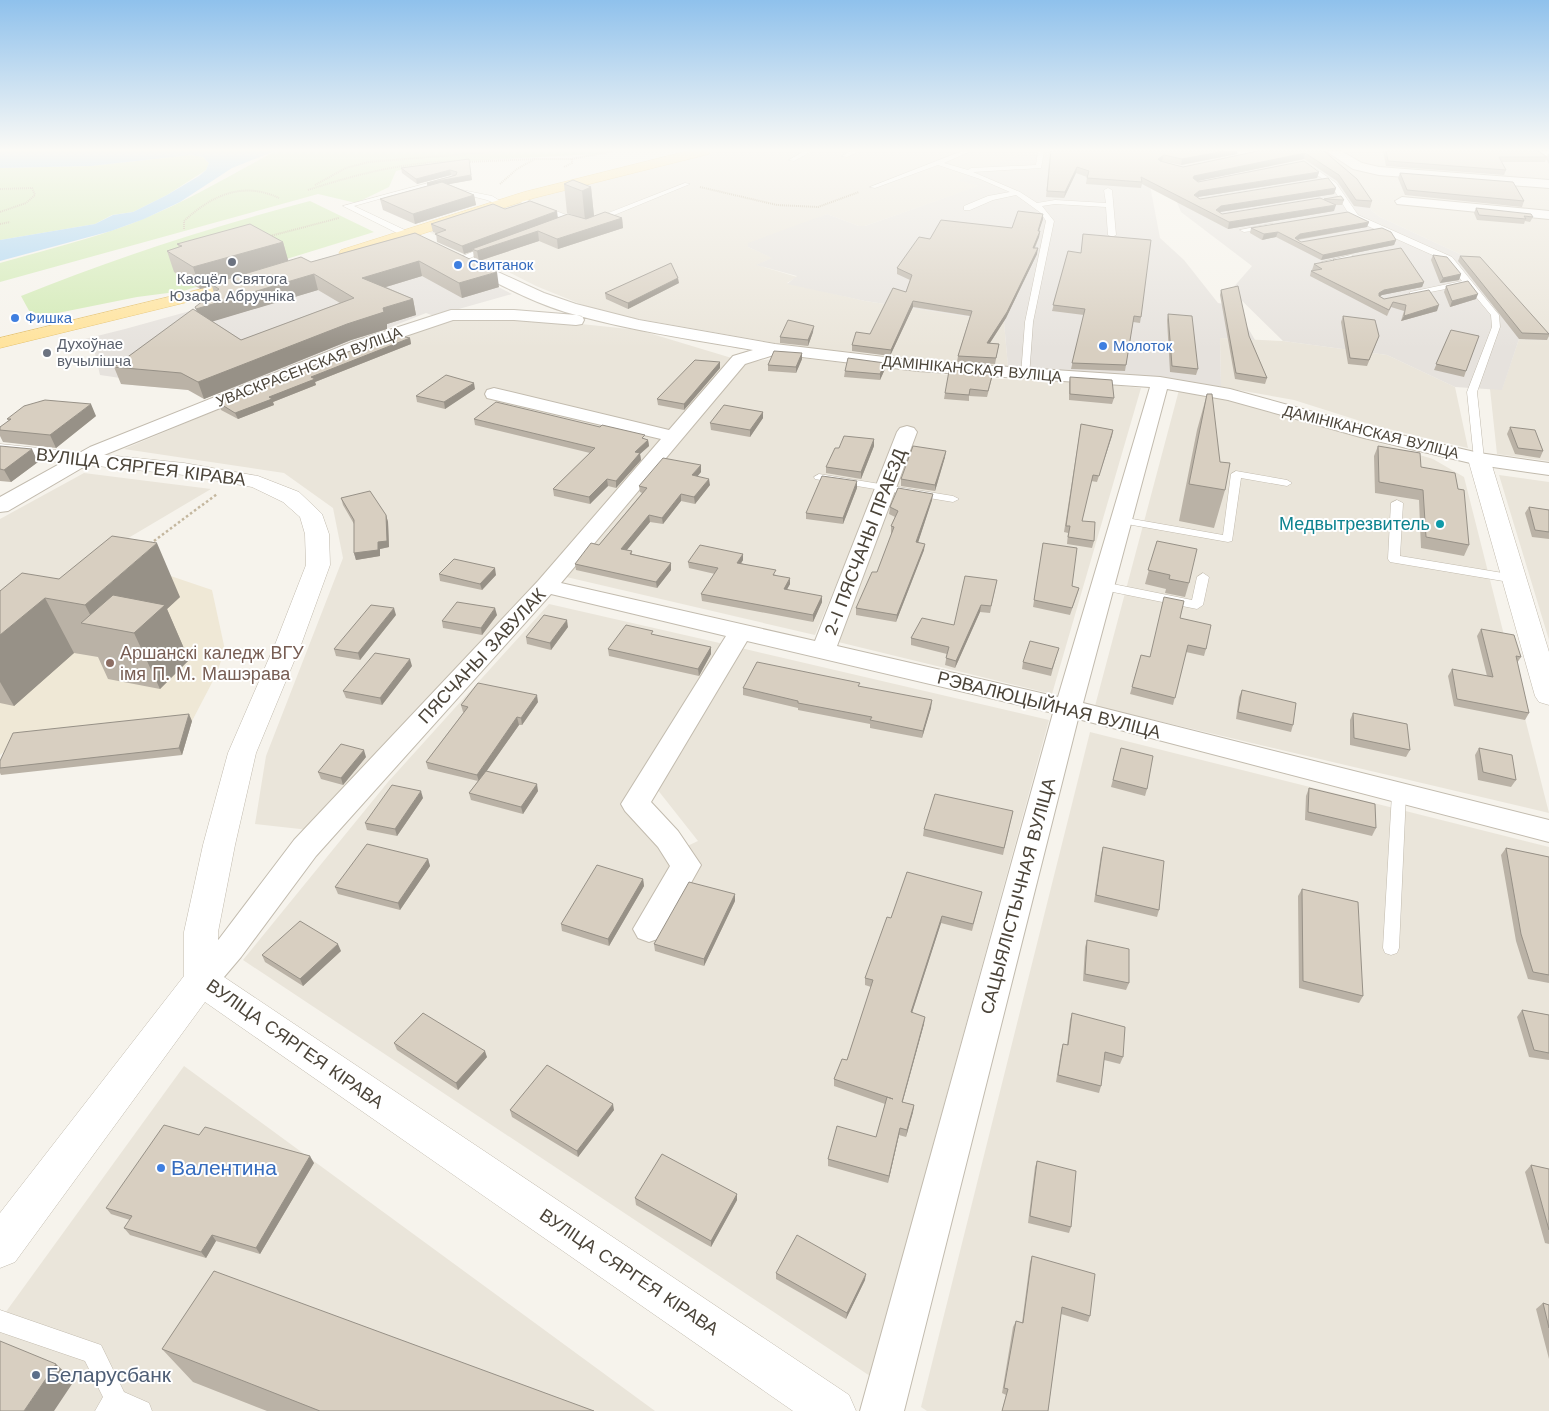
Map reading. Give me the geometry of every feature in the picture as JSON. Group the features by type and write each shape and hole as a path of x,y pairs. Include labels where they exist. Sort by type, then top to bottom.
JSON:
{"main road":[{"path":"332,258 460,217"},
{"path":"0,343 226,290 270,277"}],"street":[{"path":"406,234 426,244"},
{"name":"ДАМІНІКАНСКАЯ ВУЛІЦА","path":"443,252 538,296 570,308 639,325 775,349 918,366 1160,382 1230,395 1371,434 1479,459 1549,469"},
{"name":"УВАСКРАСЕНСКАЯ ВУЛІЦА","path":"0,506 97,451 358,346 452,315 514,315 639,325"},
{"name":"ПЯСЧАНЫ ЗАВУЛАК","path":"201,980 230,948 305,848 546,586 739,360 775,349"},
{"name":"САЦЫЯЛІСТЫЧНАЯ ВУЛІЦА","path":"882,1411 1068,708 1160,382"},
{"path":"494,394 674,437"},
{"name":"2-І ПЯСЧАНЫ ПРАЕЗД","path":"824,652 907,432"},
{"name":"ВУЛІЦА СЯРГЕЯ КІРАВА","path":"14,451 184,469 258,482 291,497 311,514 316,534 318,565 240,762 219,845 202,932 201,980 833,1411"},
{"path":"1479,459 1549,696"},
{"name":"РЭВАЛЮЦЫЙНАЯ ВУЛІЦА","path":"546,586 1068,708 1549,831"},
{"path":"649,929 686,865 668,839 635,804 740,632"},
{"path":"0,1247 201,980"}],"lane":[{"path":"372,217 406,234"},
{"path":"564,217 585,224 603,217"},
{"path":"1026,374 1029,322 1050,220 1048,217"},
{"path":"1111,217 1112,235"},
{"path":"1355,217 1449,259 1495,316 1496,327 1472,392 1479,459"},
{"path":"561,222 570,219"},
{"path":"1244,230 1283,224"},
{"path":"1363,232 1382,229"},
{"path":"1399,248 1418,245"},
{"path":"460,259 496,246"},
{"path":"1326,262 1363,255"},
{"path":"1401,296 1468,282"},
{"path":"1121,520 1228,539 1236,474 1287,483"},
{"path":"819,477 953,499"},
{"path":"1397,503 1394,559 1515,579"},
{"path":"1103,586 1197,605 1203,577"},
{"path":"1391,948 1399,794"},
{"path":"0,1321 93,1353 111,1406 141,1411"}],"path":[{"path":"184,229 184,221 188,217"},
{"path":"269,237 343,217"},
{"path":"0,224 10,222"},
{"path":"149,545 220,492"}],"shaded area":[{"path":"473,217 820,217 748,247 773,258 757,265 797,277 787,283 865,301 1004,322 1008,367 798,347 600,312 536,286 429,232"},
{"path":"819,217 835,217 859,226 865,226 891,217 1156,217 1160,238 1184,260 1218,303 1235,306 1255,340 1220,338 1221,387 1162,378 1008,367 1004,322 865,301 787,284 797,276 756,265 772,258 748,247 748,243"},
{"path":"835,217 891,217 865,226 859,226"},
{"path":"1187,217 1380,217 1477,262 1547,340 1519,339 1502,390 1455,387 1387,355 1283,341 1231,290 1252,266"},
{"path":"1380,217 1549,217 1549,461 1497,454 1490,389 1502,389 1519,339 1546,340 1477,262"},
{"path":"421,247 512,294 434,316 426,313 225,393 121,384 127,379 100,375 94,349 85,339 125,329"},
{"path":"455,317 513,317 639,330 735,359 512,611 309,830 255,824 266,756 343,558 333,508 284,473 124,449 357,351"},
{"path":"1220,338 1283,341 1387,355 1455,387 1468,448 1376,426 1294,400 1221,387"},
{"path":"792,357 974,378 1085,382 1141,388 1052,694 834,641 913,430 902,427 815,635 562,576 745,362"},
{"path":"1179,390 1232,399 1433,459 1464,477 1549,813 1095,706"},
{"path":"84,473 211,489 0,614 0,519"},
{"path":"1499,475 1549,482 1549,640"},
{"name":"Аршанскі каледж ВГУ імя П. М. Машэрава","path":"153,570 212,590 225,650 216,675 192,721 17,740 0,755 0,643"},
{"path":"549,604 724,644 622,806 666,856 698,841 657,789 741,648 1049,720 870,1376 243,960 388,782"},
{"path":"1090,732 1549,847 1549,1411 927,1411 921,1407"},
{"path":"184,1066 655,1411 0,1411 0,1320"}],"green space":[{"path":"0,217 109,217 95,224 0,240"},
{"path":"148,217 235,217 0,282 0,263 90,238"},
{"path":"251,217 343,217 374,232 183,291 137,297 33,318 21,296 92,269"}],"water":[{"path":"109,217 149,217 111,231 0,261 0,240 95,224"}],"building":[{"path":"453,217 541,217 462,246 435,234 446,230 431,224"},
{"path":"560,217 578,217 586,219 592,217 622,218 557,239 538,231 477,251 472,249"},
{"path":"1016,217 1042,217 1038,231 1040,231 1033,248 1038,248 1007,312 987,343 999,344 996,358 958,356 972,311 913,301 891,350 852,345 856,332 870,334 893,288 906,292 912,275 897,268 919,237 930,239 941,220 1012,228"},
{"path":"1219,217 1261,217 1229,222"},
{"path":"1319,217 1358,217 1369,222 1300,234 1295,238 1301,242 1382,228 1391,232 1396,240 1323,255 1278,232 1264,234 1251,228"},
{"path":"1501,217 1525,217 1526,219"},
{"path":"250,224 283,242 193,267 167,251 182,246 177,244"},
{"path":"415,233 497,272 459,283 419,261 362,278 413,299 383,308 384,312 347,324 198,382 181,373 114,367 193,309 241,340 354,298 314,274 196,309 195,307 219,289 211,284 301,257 311,262"},
{"path":"1083,234 1151,240 1141,317 1134,316 1126,365 1072,363 1085,309 1053,305 1068,251 1081,253"},
{"path":"1401,248 1424,282 1384,290 1379,293 1379,296 1384,299 1429,290 1439,305 1404,316 1406,305 1393,302 1389,310 1311,271 1322,269 1314,264"},
{"path":"1433,255 1447,257 1461,274 1443,278"},
{"path":"1460,256 1480,257 1549,334 1522,333"},
{"path":"671,263 678,278 628,303 605,293"},
{"path":"1468,281 1478,294 1452,301 1446,286"},
{"path":"1238,286 1249,336 1267,378 1236,373 1221,290"},
{"path":"1168,314 1192,316 1198,369 1172,366"},
{"path":"1343,316 1375,320 1379,336 1369,360 1350,358"},
{"path":"788,320 814,326 808,340 780,337"},
{"path":"1451,330 1479,336 1466,371 1436,364"},
{"path":"396,335 410,338 311,377 315,379 269,397 272,399 235,413 219,403 363,346"},
{"path":"774,351 802,353 796,367 768,365"},
{"path":"848,358 885,363 880,374 845,371"},
{"path":"695,360 720,362 684,404 657,399"},
{"path":"954,369 993,372 988,391 970,389 969,395 945,393 949,371"},
{"path":"446,375 474,383 444,402 416,396"},
{"path":"1070,377 1112,380 1114,398 1070,394"},
{"path":"1207,394 1212,394 1220,462 1230,463 1225,490 1189,484"},
{"path":"45,400 91,404 50,435 0,430 0,427 11,419 7,419 24,406"},
{"path":"496,402 600,427 602,425 645,435 642,438 648,440 635,452 640,453 616,481 607,479 589,497 553,489 595,448 474,419"},
{"path":"724,405 763,412 750,430 710,423"},
{"path":"1081,424 1113,430 1099,476 1093,475 1082,521 1095,522 1094,541 1068,537 1070,526 1066,526"},
{"path":"1510,427 1535,430 1543,451 1518,448"},
{"path":"844,436 874,439 861,472 826,467 835,448 839,448"},
{"path":"0,446 32,449 4,470 0,469"},
{"path":"913,446 946,451 935,485 901,479"},
{"path":"1378,446 1420,453 1421,467 1455,473 1458,489 1464,490 1469,545 1426,537 1423,490 1379,482"},
{"path":"663,458 701,465 692,475 709,479 694,497 681,494 662,518 649,515 621,549 632,551 630,554 671,563 656,582 575,564 591,543 599,545 647,488 639,486"},
{"path":"822,476 857,481 843,518 806,513"},
{"path":"898,488 933,494 916,542 925,544 897,615 856,608 872,572 877,572 894,527 891,526 898,511 890,507"},
{"path":"370,491 386,515 387,541 378,542 378,550 354,553 354,520 341,498"},
{"path":"1529,507 1549,510 1549,532 1535,530"},
{"path":"112,536 157,543 85,605 45,598 0,635 0,591 22,573 59,579"},
{"path":"1157,541 1197,549 1189,583 1169,579 1170,575 1148,570"},
{"path":"1043,543 1077,548 1072,586 1079,588 1072,608 1034,600"},
{"path":"700,545 743,554 737,563 776,570 773,575 790,578 784,589 822,596 813,615 701,594 718,568 688,562"},
{"path":"454,559 495,568 480,584 439,574"},
{"path":"965,576 997,580 991,606 981,605 956,661 946,658 949,647 911,638 922,618 954,625"},
{"path":"113,595 165,605 134,633 81,623"},
{"path":"1164,597 1184,601 1180,618 1211,625 1206,649 1188,645 1175,698 1132,687 1141,655 1150,657"},
{"path":"457,602 495,608 481,628 442,621"},
{"path":"371,605 394,608 358,653 334,649"},
{"path":"544,615 567,620 550,643 526,637"},
{"path":"626,625 653,631 651,634 711,647 698,669 608,649"},
{"path":"1481,629 1514,635 1521,657 1516,656 1529,713 1457,699 1452,669 1493,677"},
{"path":"1030,641 1059,648 1052,669 1023,662"},
{"path":"375,653 410,659 380,698 343,691"},
{"path":"757,662 860,683 858,686 932,700 923,731 870,720 872,717 798,703 798,701 743,688"},
{"path":"478,683 537,695 521,718 517,717 477,775 426,762 468,707 461,705"},
{"path":"1242,690 1296,703 1293,725 1238,712"},
{"path":"1353,713 1407,724 1410,750 1354,738"},
{"path":"189,714 179,748 0,768 0,761 13,733"},
{"path":"341,744 364,750 341,778 318,772"},
{"path":"1121,748 1153,756 1147,789 1113,780"},
{"path":"1479,748 1512,755 1516,780 1483,772"},
{"path":"486,771 537,784 521,807 469,793"},
{"path":"392,785 421,791 395,829 365,823"},
{"path":"1309,788 1375,804 1376,828 1308,812"},
{"path":"935,794 1013,811 1004,848 924,829"},
{"path":"367,844 428,859 398,903 335,887"},
{"path":"1103,847 1164,861 1159,910 1096,895"},
{"path":"1506,848 1549,857 1549,975 1533,972 1521,934"},
{"path":"597,865 643,879 608,939 561,924"},
{"path":"907,872 982,892 973,924 942,916 911,1012 925,1017 902,1102 914,1105 907,1130 900,1128 889,1176 828,1159 837,1126 876,1137 887,1097 893,1099 834,1079 842,1059 847,1060 873,980 865,978 887,917 891,918"},
{"path":"689,882 735,894 704,959 654,944"},
{"path":"1302,889 1358,902 1363,996 1303,981"},
{"path":"300,921 338,944 300,979 262,955"},
{"path":"1087,940 1129,949 1129,983 1085,974"},
{"path":"1522,1010 1549,1015 1549,1053 1534,1050"},
{"path":"423,1013 485,1051 456,1083 394,1043"},
{"path":"1072,1013 1125,1027 1123,1057 1105,1052 1101,1086 1058,1075 1063,1044 1068,1045"},
{"path":"547,1065 613,1104 577,1151 510,1110"},
{"path":"164,1125 199,1135 205,1127 310,1156 256,1248 212,1235 201,1252 124,1228 132,1216 106,1208"},
{"path":"662,1154 737,1194 711,1241 635,1198"},
{"path":"1037,1161 1076,1171 1071,1227 1030,1216"},
{"path":"1531,1165 1549,1169 1549,1230"},
{"path":"797,1235 866,1274 847,1313 776,1273"},
{"path":"1032,1256 1095,1274 1090,1316 1062,1307 1048,1411 1002,1411 1008,1389 1004,1388 1016,1321 1023,1323"},
{"path":"214,1271 594,1411 320,1411 162,1349"},
{"path":"1543,1303 1549,1305 1549,1328"},
{"path":"0,1341 56,1364 24,1411 0,1411"}],"place":[{"name":"Касцёл Святога Юзафа Абручніка","path":"232,262"},
{"name":"Свитанок","path":"458,265"},
{"name":"Фишка","path":"15,318"},
{"name":"Молоток","path":"1103,346"},
{"name":"Духоўнае вучылішча","path":"47,353"},
{"name":"Медвытрезвитель","path":"1440,524"},
{"name":"Аршанскі каледж ВГУ імя П. М. Машэрава","path":"110,663"},
{"name":"Валентина","path":"161,1168"},
{"name":"Беларусбанк","path":"36,1375"}]}
